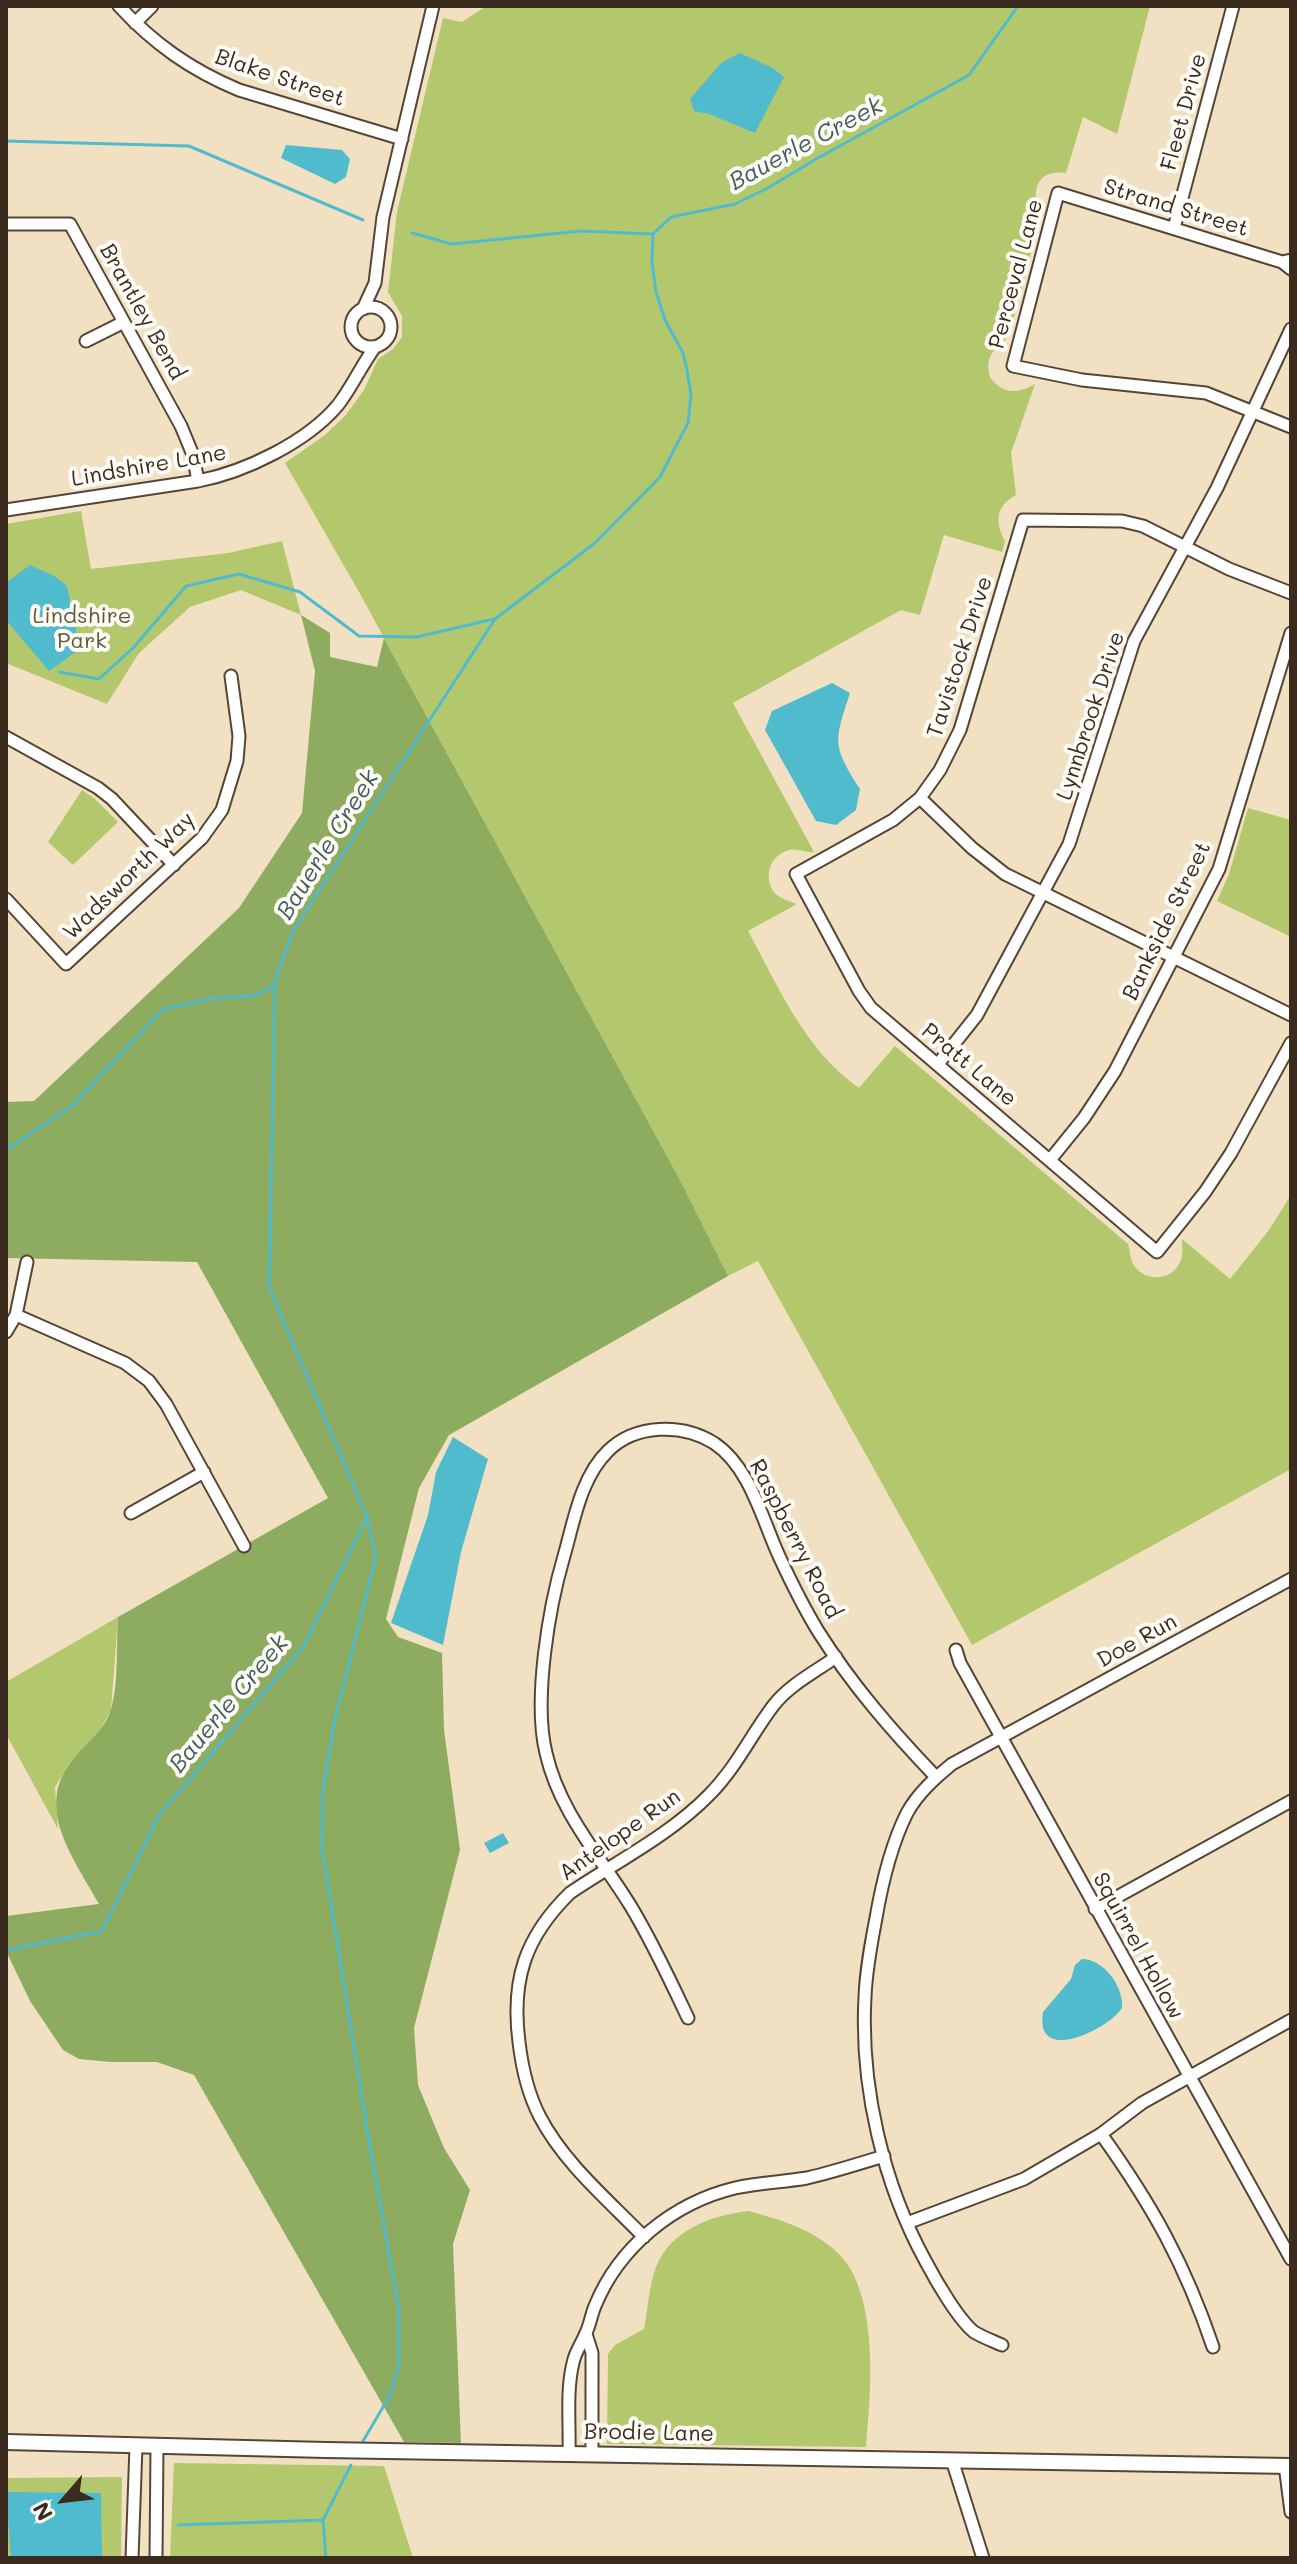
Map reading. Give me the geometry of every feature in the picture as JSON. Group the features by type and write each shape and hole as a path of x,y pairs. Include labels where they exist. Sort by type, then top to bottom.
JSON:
{"main road":[{"name":"Brodie Lane","path":"6,2442 1288,2466"}],"street":[{"name":"Blake Street","path":"119,6 135,23 191,68 228,86 402,139"},
{"path":"135,23 152,6"},
{"name":"Lindshire Lane","path":"359,373 359,350 351,323 357,312 363,309 375,283 383,217 433,6"},
{"name":"Fleet Drive","path":"1174,228 1233,6"},
{"name":"Strand Street","path":"1058,193 1288,264"},
{"name":"Perceval Lane","path":"1058,193 1013,366 1082,380 1206,393 1255,411"},
{"name":"Brantley Bend","path":"6,224 70,224 181,426 193,455 198,481"},
{"name":"Lindshire Lane","path":"6,510 198,481 243,468 307,432 337,406 375,347 390,335 390,321 382,311 375,283"},
{"path":"363,309 369,307 382,311"},
{"path":"86,341 124,322"},
{"name":"Lynnbrook Drive","path":"938,1064 977,1015 1076,828 1134,641 1255,411 1291,329"},
{"path":"356,342 375,347"},
{"path":"1255,411 1291,427"},
{"name":"Tavistock Drive","path":"796,874 880,829 920,798 949,755 960,730 1023,520 1122,521 1143,526 1183,548"},
{"path":"1183,548 1291,593"},
{"name":"Bankside Street","path":"1050,1160 1105,1087 1219,869 1291,633"},
{"name":"Wadsworth Way","path":"6,899 66,964 202,838 222,810 237,761 239,736 231,676"},
{"path":"6,737 98,788 174,865"},
{"path":"920,798 996,867 1291,1015"},
{"name":"Pratt Lane","path":"796,874 864,999 881,1018 1157,1252 1205,1192 1231,1153 1291,1043"},
{"path":"6,1332 16,1315 27,1262"},
{"path":"16,1315 125,1363 140,1373 166,1404 244,1546"},
{"name":"Raspberry Road","path":"688,2018 654,1948 570,1815 555,1782 540,1721 546,1650 558,1575 583,1492 597,1462 611,1447 633,1435 670,1428 698,1435 732,1458 746,1480 801,1600 857,1690 936,1777"},
{"path":"131,1513 204,1472"},
{"name":"Doe Run","path":"1002,2345 973,2331 944,2294 907,2223 884,2156 866,2061 864,1999 879,1897 891,1855 907,1813 920,1793 952,1764 1291,1579"},
{"name":"Squirrel Hollow","path":"956,1650 1001,1739 1290,2256"},
{"name":"Antelope Run","path":"644,2237 565,2155 540,2118 523,2072 517,2025 517,1988 522,1965 543,1922 570,1893 676,1824 708,1796 742,1756 774,1705 790,1688 836,1657"},
{"path":"1095,1909 1291,1801"},
{"path":"907,2223 1024,2179 1101,2134 1142,2103 1291,2020"},
{"path":"1101,2134 1155,2213 1181,2265 1213,2347"},
{"path":"569,2454 572,2366 576,2351 608,2281 644,2237 682,2208 735,2188 807,2178 884,2156"},
{"path":"586,2334 592,2353 592,2454"},
{"path":"132,2558 136,2446"},
{"path":"156,2558 157,2447"},
{"path":"952,2460 983,2558"},
{"path":"1288,2466 1291,2512"}],"green space":[{"path":"486,6 1150,6 1117,134 1083,117 1066,173 1048,175 1038,184 1036,198 1041,214 1009,336 995,349 988,364 990,377 1005,390 1023,390 1035,384 1011,453 1016,495 1004,504 999,515 1005,541 1002,552 944,535 920,615 901,610 733,703 814,852 792,850 777,857 770,867 771,886 779,896 797,904 748,931 795,1017 840,1073 859,1088 895,1046 1128,1244 1132,1262 1148,1276 1162,1277 1174,1270 1182,1258 1182,1239 1230,1279 1269,1230 1291,1195 1291,1469 972,1645 758,1261 728,1276 679,1178 359,592 285,463 325,435 345,416 364,390 378,359 393,349 402,337 402,316 388,292 397,212 443,18 462,22"},
{"name":"Lindshire Park","path":"81,511 91,569 228,553 282,541 301,615 241,590 190,607 139,653 107,704 6,663 6,524"},
{"path":"301,615 330,633 330,657 377,667 384,638 679,1178 728,1276 449,1435 419,1488 386,1619 398,1637 442,1653 444,1730 460,1850 414,2028 418,2085 444,2148 470,2190 453,2244 461,2443 404,2442 194,2075 157,2062 79,2059 63,2050 30,2001 6,1951 6,1916 99,1904 62,1835 56,1799 60,1781 70,1763 98,1732 111,1709 116,1675 118,1617 328,1498 197,1262 6,1258 6,1102 34,1101 239,908 302,813 315,671"},
{"path":"82,790 118,822 73,865 48,842"},
{"path":"1248,808 1291,820 1291,937 1217,901 1229,874"},
{"path":"118,1617 111,1710 98,1734 70,1762 55,1787 58,1829 6,1734 6,1682"},
{"path":"749,2211 807,2231 837,2252 851,2270 860,2292 870,2345 866,2447 607,2444 608,2354 615,2345 644,2329 652,2281 663,2254 695,2226 721,2216"},
{"path":"174,2463 384,2466 413,2558 170,2558"},
{"path":"122,2477 121,2558 6,2558 6,2478"}],"water":[{"path":"740,53 773,68 784,77 755,133 694,111 690,99 721,63"},
{"path":"286,145 342,150 350,159 346,177 335,184 281,158"},
{"path":"30,565 67,586 80,649 49,671 6,620 7,582"},
{"path":"832,683 850,693 838,743 844,762 860,789 856,810 836,825 816,821 765,730 772,711"},
{"path":"453,1437 488,1459 461,1552 443,1645 391,1623 428,1515 436,1472"},
{"path":"503,1833 509,1843 490,1853 484,1843"},
{"path":"1082,1959 1098,1964 1111,1976 1120,1991 1122,2008 1089,2033 1061,2040 1050,2037 1043,2028 1043,2012 1071,1979 1075,1965"},
{"path":"6,2492 101,2493 102,2558 11,2558"}],"waterway":[{"name":"Bauerle Creek","path":"6,1950 102,1931 159,1815 304,1646 367,1517 269,1287 275,981 293,931 495,619 595,543 660,477 688,423 691,395 687,370 683,353 665,320 656,292 652,262 653,234 671,217 735,204 766,189 969,75 1018,6"},
{"path":"6,141 189,146 363,220"},
{"path":"412,233 452,244 581,231 653,234"},
{"path":"59,672 99,679 133,648 186,586 239,574 300,592 359,636 417,637 494,619"},
{"path":"6,1150 72,1106 163,1009 215,998 252,996 267,990 274,983"},
{"path":"363,2441 389,2397 399,2366 399,2310 322,1848 323,1791 334,1723 376,1556 367,1517"},
{"path":"178,2525 323,2520 351,2465"},
{"path":"323,2520 326,2558"}]}
